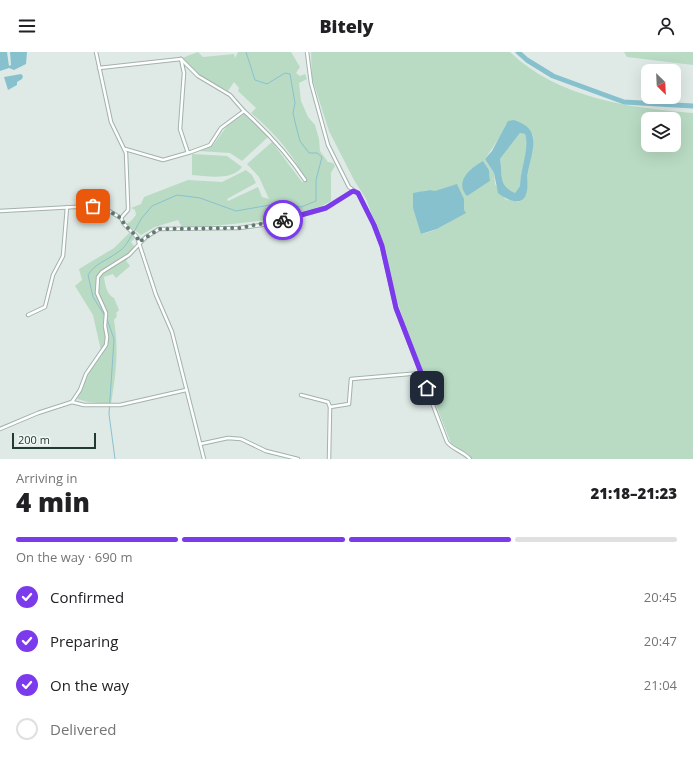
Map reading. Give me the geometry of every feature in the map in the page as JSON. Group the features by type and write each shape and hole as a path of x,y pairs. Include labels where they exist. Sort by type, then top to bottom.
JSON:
{"street":[{"path":"96,52 111,122 126,153 128,210 121,218"},
{"path":"307,52 311,83 328,145 349,187 358,193 374,225 382,246 396,308 447,442 452,449 460,451 470,459"},
{"path":"99,68 181,59"},
{"path":"181,59 198,76 230,95 267,132 294,163 305,180"},
{"path":"181,59 184,73 180,129 188,153"},
{"path":"124,148 162,160 188,153 210,145 221,128 244,110"},
{"path":"72,402 80,390 86,374 106,345 106,313 97,293 98,277 102,272 129,255 139,242 159,229 225,228 269,224 326,208 353,191"},
{"path":"28,315 45,307 53,275 63,256 67,207"},
{"path":"0,210 67,207 104,208 121,218 135,235 139,242 156,295 172,332 204,459"},
{"path":"330,407 349,404 351,379 421,374"},
{"path":"0,429 38,413 72,402 107,405 126,404 186,390"},
{"path":"301,395 328,402 330,407 330,459"},
{"path":"200,444 228,438 241,439 252,442 266,451 298,459"}],"green space":[{"path":"198,52 203,57 234,54 235,58 238,52 291,52 300,67 296,73 300,76 305,74 307,79 299,83 301,101 308,117 315,125 319,139 320,151 328,162 333,163 335,166 331,173 331,201 306,211 240,223 182,227 178,220 155,227 141,235 126,224 136,215 135,210 131,208 141,204 144,197 188,180 222,182 246,170 252,175 256,183 227,199 228,201 258,187 262,197 269,199 259,177 247,164 272,142 302,182 306,182 296,162 283,144 251,113 256,108 238,91 239,88 234,82 228,91 199,75 182,58"},
{"path":"311,52 510,52 529,68 550,80 572,90 596,98 645,108 693,113 693,459 472,459 467,453 452,446 406,329 390,278 387,255 366,199 354,180 329,131 312,78","holes":["506,124 533,135 525,190 522,200 518,202 505,199 495,184 494,173 485,159 503,132","483,161 489,170 490,181 476,190","430,190 463,200 464,210 444,225 433,231 421,234 423,191"]},
{"path":"624,52 693,52 693,65 627,57"},
{"path":"245,113 268,137 242,161 230,153 198,151 213,145 227,126"},
{"path":"520,133 525,134 527,146 520,186 515,193 506,187 502,179 500,159"},
{"path":"192,154 227,156 242,167 238,171 226,176 212,177 192,175"},
{"path":"129,233 135,238 131,242 134,246 138,247 126,261 130,266 116,278 113,274 104,277 107,289 110,295 114,298 119,310 116,313 117,316 114,320 116,362 111,404 88,402 77,399 91,369 102,355 93,315 75,286 82,280 79,269 114,248"}],"water":[{"path":"0,52 7,52 9,66 11,65 10,52 27,52 26,64 14,70 9,68 0,71"},
{"path":"21,74 23,76 22,79 17,82 17,85 8,90 4,77"},
{"path":"514,120 523,124 529,129 533,141 533,148 527,175 527,191 521,201 509,200 498,193 494,173 485,159 492,151 508,121","holes":["520,133 525,134 526,152 520,186 515,193 506,187 502,179 500,159"]},
{"path":"483,161 489,170 490,181 467,196 463,191 462,186 465,176 473,167"},
{"path":"457,184 464,199 464,210 466,213 437,229 421,234 413,208 413,193 430,190 435,191"}],"waterway":[{"path":"134,232 141,219 152,206 177,195 200,198 236,211 282,204 301,207 316,201 316,180 322,157 317,153 309,153 300,141 293,113 295,103 290,74 285,73 267,84 255,80 246,52"},
{"path":"518,52 527,60 553,76 624,102 693,106"},
{"path":"105,316 93,297 88,275 97,265 123,248 132,235"},
{"path":"107,319 114,339 109,414 115,459"}],"way so far":[{"path":"93,206 104,208 121,218 124,224 137,237 139,242 146,236 159,229 239,228 258,226 283,220"}],"route":[{"path":"283,220 326,208 353,191 358,193 374,225 382,246 396,308 414,359 427,388"}]}
